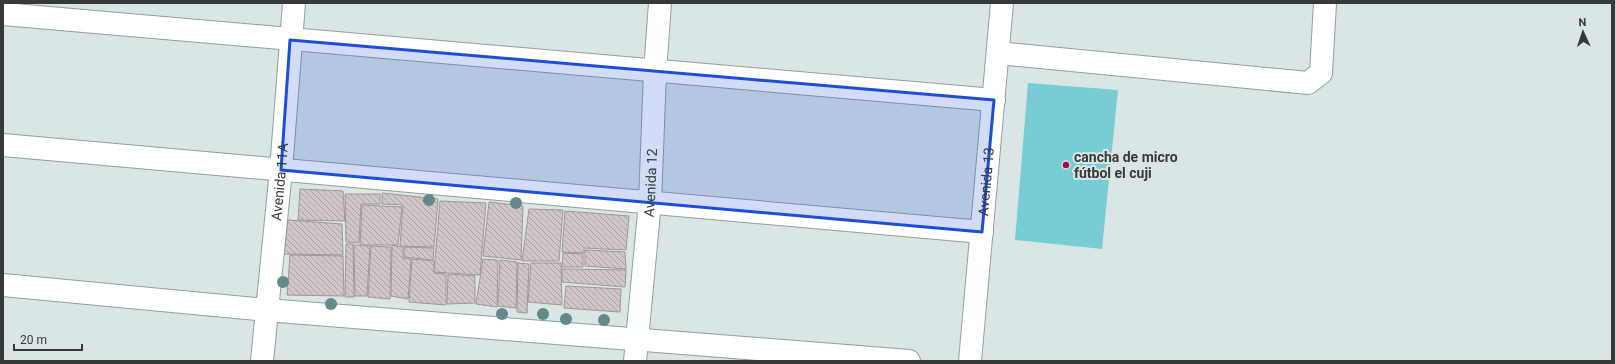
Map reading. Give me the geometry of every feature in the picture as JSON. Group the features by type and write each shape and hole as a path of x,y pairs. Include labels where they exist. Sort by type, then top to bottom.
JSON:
{"street":[{"name":"Avenida 11A","path":"262,361 281,170 294,3"},
{"name":"Avenida 12","path":"635,361 650,202 655,72 660,3"},
{"name":"Avenida 13","path":"970,361 1002,3"},
{"path":"998,53 1308,83 1321,73 1325,3"},
{"path":"3,14 655,72 994,100"},
{"path":"3,145 982,232"},
{"path":"3,285 266,310 637,339 780,356 909,361"}],"highlighted area":[{"path":"290,40 994,100 982,232 281,170"}],"shaded area":[{"name":"cancha de micro fútbol el cuji","path":"1028,83 1118,90 1102,249 1015,240"}],"building":[{"path":"300,189 343,191 345,221 298,220"},
{"path":"382,193 438,199 434,247 400,246 403,205 382,204"},
{"path":"345,194 380,194 380,204 361,204 359,243 346,242"},
{"path":"440,201 486,203 480,275 434,272"},
{"path":"489,202 523,206 521,260 483,256"},
{"path":"362,205 402,207 398,245 360,245"},
{"path":"529,209 563,210 559,261 522,261"},
{"path":"565,211 629,216 626,250 584,248 584,253 562,252"},
{"path":"288,220 342,224 343,255 284,254"},
{"path":"346,244 353,244 354,297 345,297"},
{"path":"354,245 370,246 367,296 355,296"},
{"path":"392,245 403,247 403,258 411,259 408,299 391,296"},
{"path":"371,246 391,247 390,299 368,297"},
{"path":"404,247 434,248 433,260 404,257"},
{"path":"585,250 625,252 626,269 585,266"},
{"path":"563,253 583,254 583,267 562,267"},
{"path":"290,255 343,256 344,296 287,295"},
{"path":"412,259 434,261 434,273 446,274 446,305 409,302"},
{"path":"483,259 498,260 497,307 476,304"},
{"path":"500,260 517,262 516,308 498,306"},
{"path":"518,263 529,264 527,313 517,312"},
{"path":"531,263 561,263 562,305 528,302"},
{"path":"562,269 626,270 625,287 562,282"},
{"path":"448,274 475,276 475,303 447,304"},
{"path":"566,286 621,289 620,312 564,308"}],"place":[{"name":"cancha de micro fútbol el cuji","path":"1066,165"}]}
